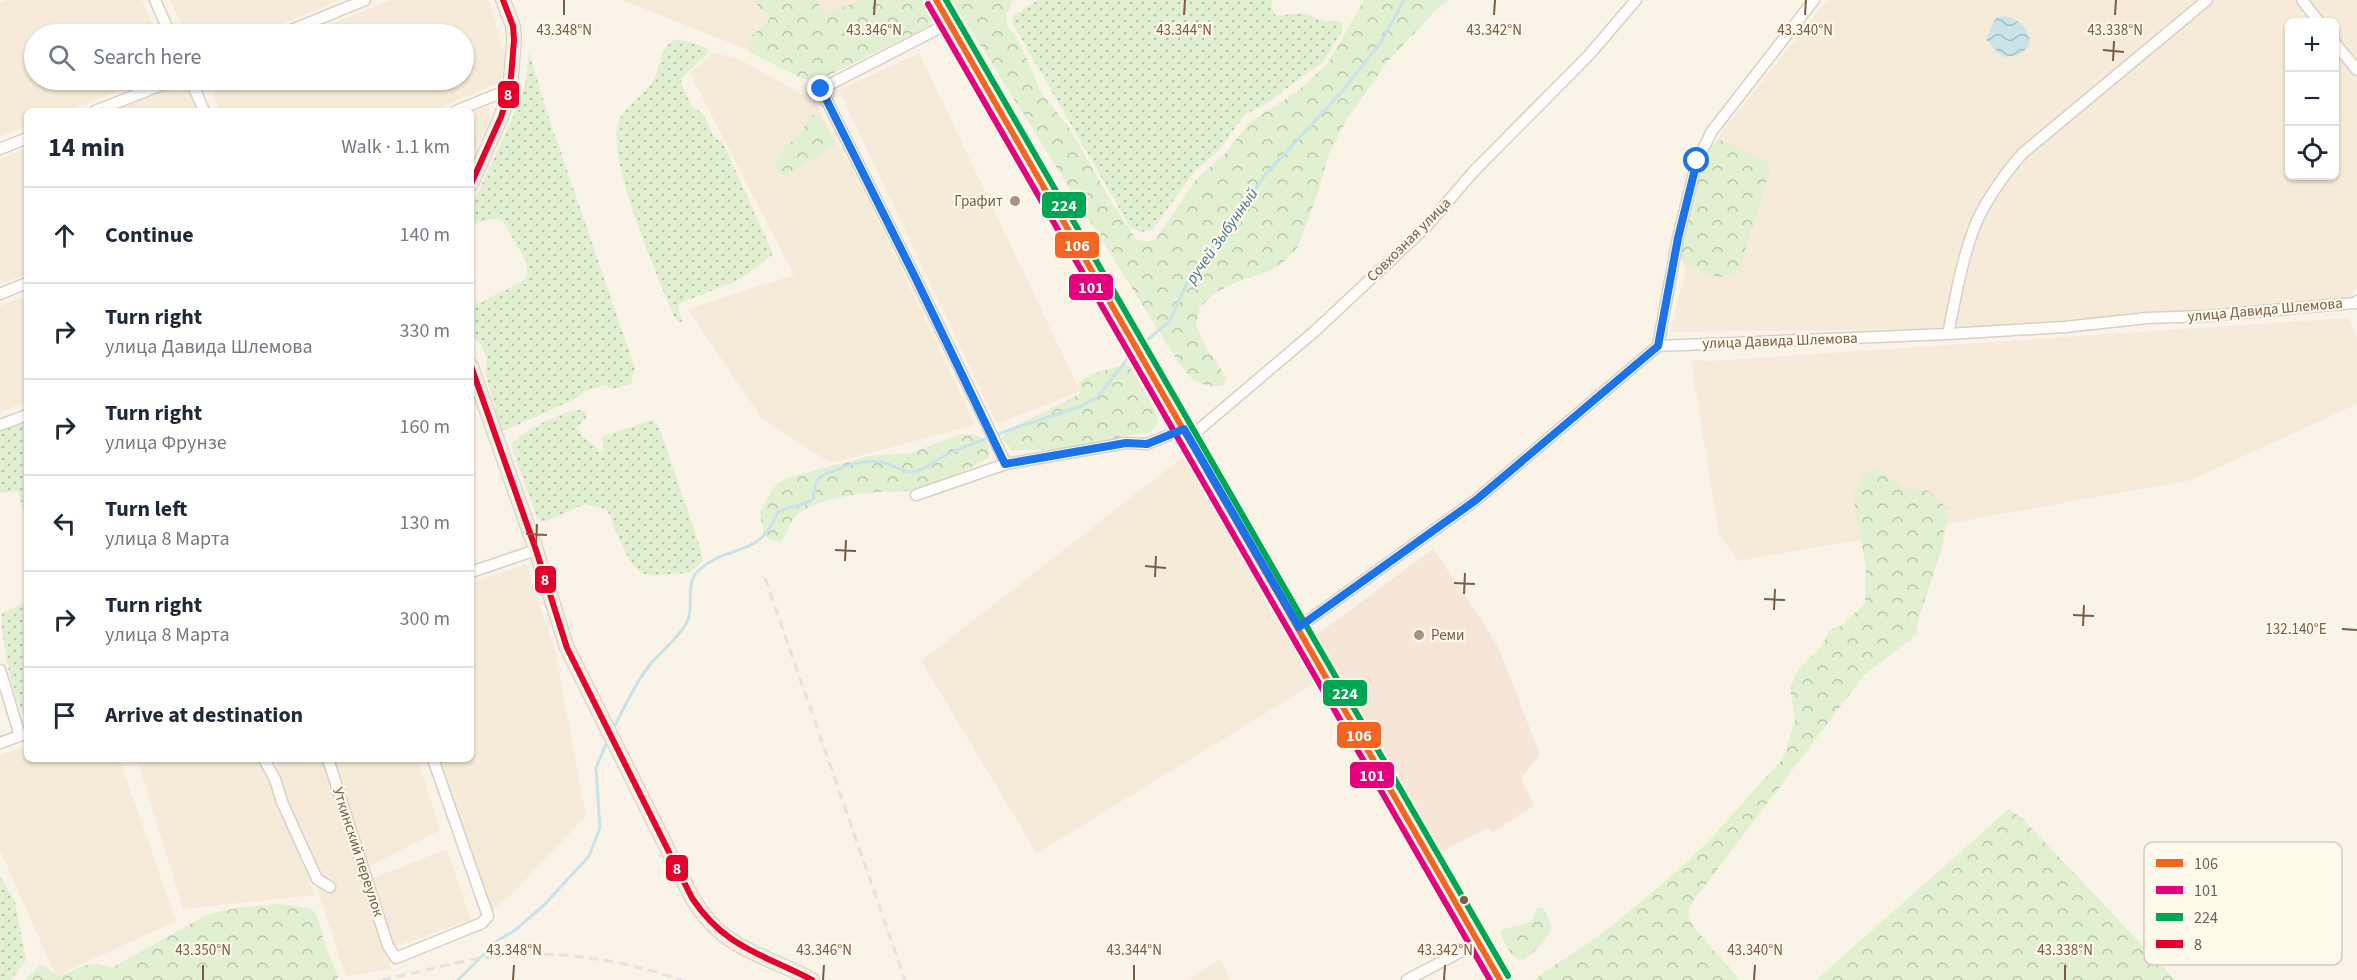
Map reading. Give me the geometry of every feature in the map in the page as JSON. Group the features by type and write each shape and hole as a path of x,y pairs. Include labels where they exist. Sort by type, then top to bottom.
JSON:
{"main road":[{"path":"474,177 501,117 510,90 513,26 503,0"},
{"path":"936,0 1299,627 1500,980"},
{"path":"474,374 536,550 567,648 693,898 705,918 720,933 736,944 788,966 812,980"}],"street":[{"path":"155,0 166,24"},
{"path":"306,24 365,0"},
{"name":"Совхозная улица","path":"916,495 1005,464 1126,443 1147,444 1187,434 1315,331 1425,228 1474,171 1589,55 1636,0"},
{"path":"1299,627 1476,500 1658,346 1678,238 1697,161 1712,131 1814,0"},
{"path":"1948,334 1963,263 1974,228 2004,175 2023,153 2208,0"},
{"path":"2302,0 2316,18"},
{"path":"949,23 821,89 1005,464"},
{"path":"2339,48 2357,70"},
{"path":"103,108 149,90"},
{"path":"195,90 203,108"},
{"path":"464,108 510,90"},
{"path":"0,149 24,139"},
{"path":"0,294 24,284"},
{"name":"улица Давида Шлемова","path":"1658,346 2065,327 2146,318 2312,308 2357,301"},
{"path":"0,425 24,416"},
{"path":"474,571 536,550"},
{"path":"0,670 23,734 0,743"},
{"path":"266,762 275,778 282,802 317,879 330,887"},
{"name":"Уткинский переулок","path":"329,762 388,946 396,958 482,923 488,916 434,762"},
{"path":"1407,980 1479,942"}],"shaded area":[{"path":"7,0 142,0 153,24 24,24 24,90 122,90 74,108 24,108 24,127 0,137 0,3"},
{"path":"170,0 340,0 281,24 181,24"},
{"path":"391,0 489,0 505,56 501,82 439,108 219,108 212,90 474,90 474,24 331,24"},
{"path":"622,0 920,0 932,21 819,78"},
{"path":"1827,0 2357,0 2357,286 2349,300 1987,328 1670,332 1719,135"},
{"path":"713,53 737,58 814,101 863,189 975,425 831,463 763,420 688,309 794,275 690,73"},
{"path":"919,53 1080,391 997,424 839,90"},
{"path":"165,90 193,90 199,108 121,108"},
{"path":"488,106 491,117 474,153 474,113"},
{"path":"24,149 24,275 0,284 0,159"},
{"path":"24,297 24,403 0,412 0,306"},
{"path":"2349,318 2357,338 2357,404 2191,480 1739,561 1719,534 1691,360 1711,361"},
{"path":"1184,456 1315,683 1037,853 921,661"},
{"path":"1433,549 1482,620 1500,651 1540,755 1521,778 1534,806 1493,832 1487,828 1440,853 1316,635"},
{"path":"526,564 555,650 586,816 510,896 492,910 438,762 474,762 474,583"},
{"path":"24,747 24,762 120,762 176,921 56,976 0,850 0,755"},
{"path":"138,762 261,762 315,895 183,909"},
{"path":"276,762 325,762 391,969 346,976"},
{"path":"333,762 419,762 440,830 368,867"},
{"path":"447,849 471,920 393,947 371,879"},
{"path":"1220,959 1231,980 1187,980"}],"green space":[{"path":"756,0 816,0 825,15 860,0 923,0 930,14 931,23 819,80 803,79 750,52 749,39 768,22 770,16 758,6"},
{"path":"952,0 1013,0 1006,15 1007,26 1016,36 1040,91 1070,129 1112,203 1136,239 1146,242 1155,240 1197,178 1224,155 1248,124 1300,89 1328,63 1364,0 1449,0 1441,5 1388,61 1347,119 1329,153 1298,247 1287,259 1270,271 1234,283 1215,293 1200,307 1196,325 1207,349 1227,378 1222,386 1215,386 1198,382 1180,365"},
{"path":"1038,0 1273,0 1271,7 1276,16 1303,13 1327,22 1337,20 1343,29 1324,61 1261,107 1245,114 1221,148 1194,172 1152,230 1141,232 1130,227 1013,24 1013,16"},
{"path":"681,39 707,48 709,52 681,78 681,82 691,105 703,114 714,137 722,141 773,254 739,280 680,303 678,307 682,322 679,322 675,319 636,221 620,164 616,140 621,116 651,84 665,48"},
{"path":"529,52 546,109 635,368 631,384 613,389 604,385 583,392 577,398 506,430 501,430 485,372 487,359 481,344 474,338 474,306 521,282 527,276 527,263 503,221 496,218 474,224 474,201 518,106 526,80"},
{"path":"816,115 822,120 835,144 785,176 779,173 775,165 780,152 802,132 809,116"},
{"path":"1718,140 1768,163 1770,170 1739,270 1719,277 1685,266 1680,255 1697,177 1703,161"},
{"path":"1128,364 1157,415 1157,424 1150,432 1053,450 1012,450 1002,439 1006,431 1078,395 1080,393 1079,382 1095,373"},
{"path":"573,410 583,410 586,413 586,419 577,427 583,437 601,451 604,450 602,438 604,436 652,420 658,424 701,550 703,560 695,569 685,573 657,575 646,574 637,569 627,555 607,510 585,504 547,521 541,522 537,518 511,445 531,429"},
{"path":"24,422 24,513 18,491 0,493 0,430"},
{"path":"961,434 978,436 986,441 989,457 952,477 922,488 849,495 817,504 795,516 785,536 779,542 769,539 763,532 760,512 779,482 868,456 911,453"},
{"path":"1876,468 1903,488 1929,491 1948,509 1942,548 1918,620 1916,635 1864,675 1689,907 1688,917 1695,929 1740,980 1535,980 1614,924 1667,880 1707,843 1784,757 1795,720 1790,688 1798,670 1822,646 1829,631 1842,625 1865,604 1866,568 1853,496 1863,474"},
{"path":"24,603 24,714 16,698 5,651 2,613"},
{"path":"2009,809 2023,819 2144,947 2144,965 2161,965 2175,980 1816,980"},
{"path":"0,875 15,902 26,960 11,980 0,980"},
{"path":"278,904 309,908 316,913 338,977 336,980 24,980 41,964 59,976 88,964 111,968 208,914 237,908"},
{"path":"1537,908 1542,908 1546,912 1552,928 1536,949 1524,960 1519,959 1509,951 1500,934 1501,930 1532,921"}],"water":[{"path":"2004,16 2021,24 2030,40 2022,52 2005,57 1998,53 1986,39 1996,17"}],"waterway":[{"name":"ручей Зыбунный","path":"1140,346 1170,321 1192,272 1235,221 1264,176 1339,95 1381,42 1404,0"},
{"name":"ручей Зыбунный","path":"612,731 643,675 687,622 692,582 699,570 721,556 752,545 770,528 777,513 813,499 818,479 844,467 874,461 909,472 920,470 944,456 977,442 1082,406 1098,396 1133,352"},
{"name":"ручей Зыбунный","path":"458,980 498,940 514,931 544,905 589,856 600,828 596,768 608,739"}],"railway":[{"path":"765,578 905,980"},
{"path":"382,980 471,960 534,954 609,961 682,980"}],"transit line":[{"name":"8","path":"474,177 501,117 510,89 513,26 503,0"},
{"name":"106","path":"936,0 1500,980"},
{"name":"224","path":"946,0 1508,976"},
{"name":"101","path":"928,4 1490,980"},
{"name":"8","path":"474,374 536,550 567,648 692,898 705,915 732,939 761,956 812,980"}],"place":[{"name":"Графит","path":"1015,201"},
{"name":"Реми","path":"1419,635"}],"route":[{"path":"821,89 1005,464 1126,443 1147,444 1184,429 1299,627 1476,500 1658,346 1678,238 1697,161"}]}
